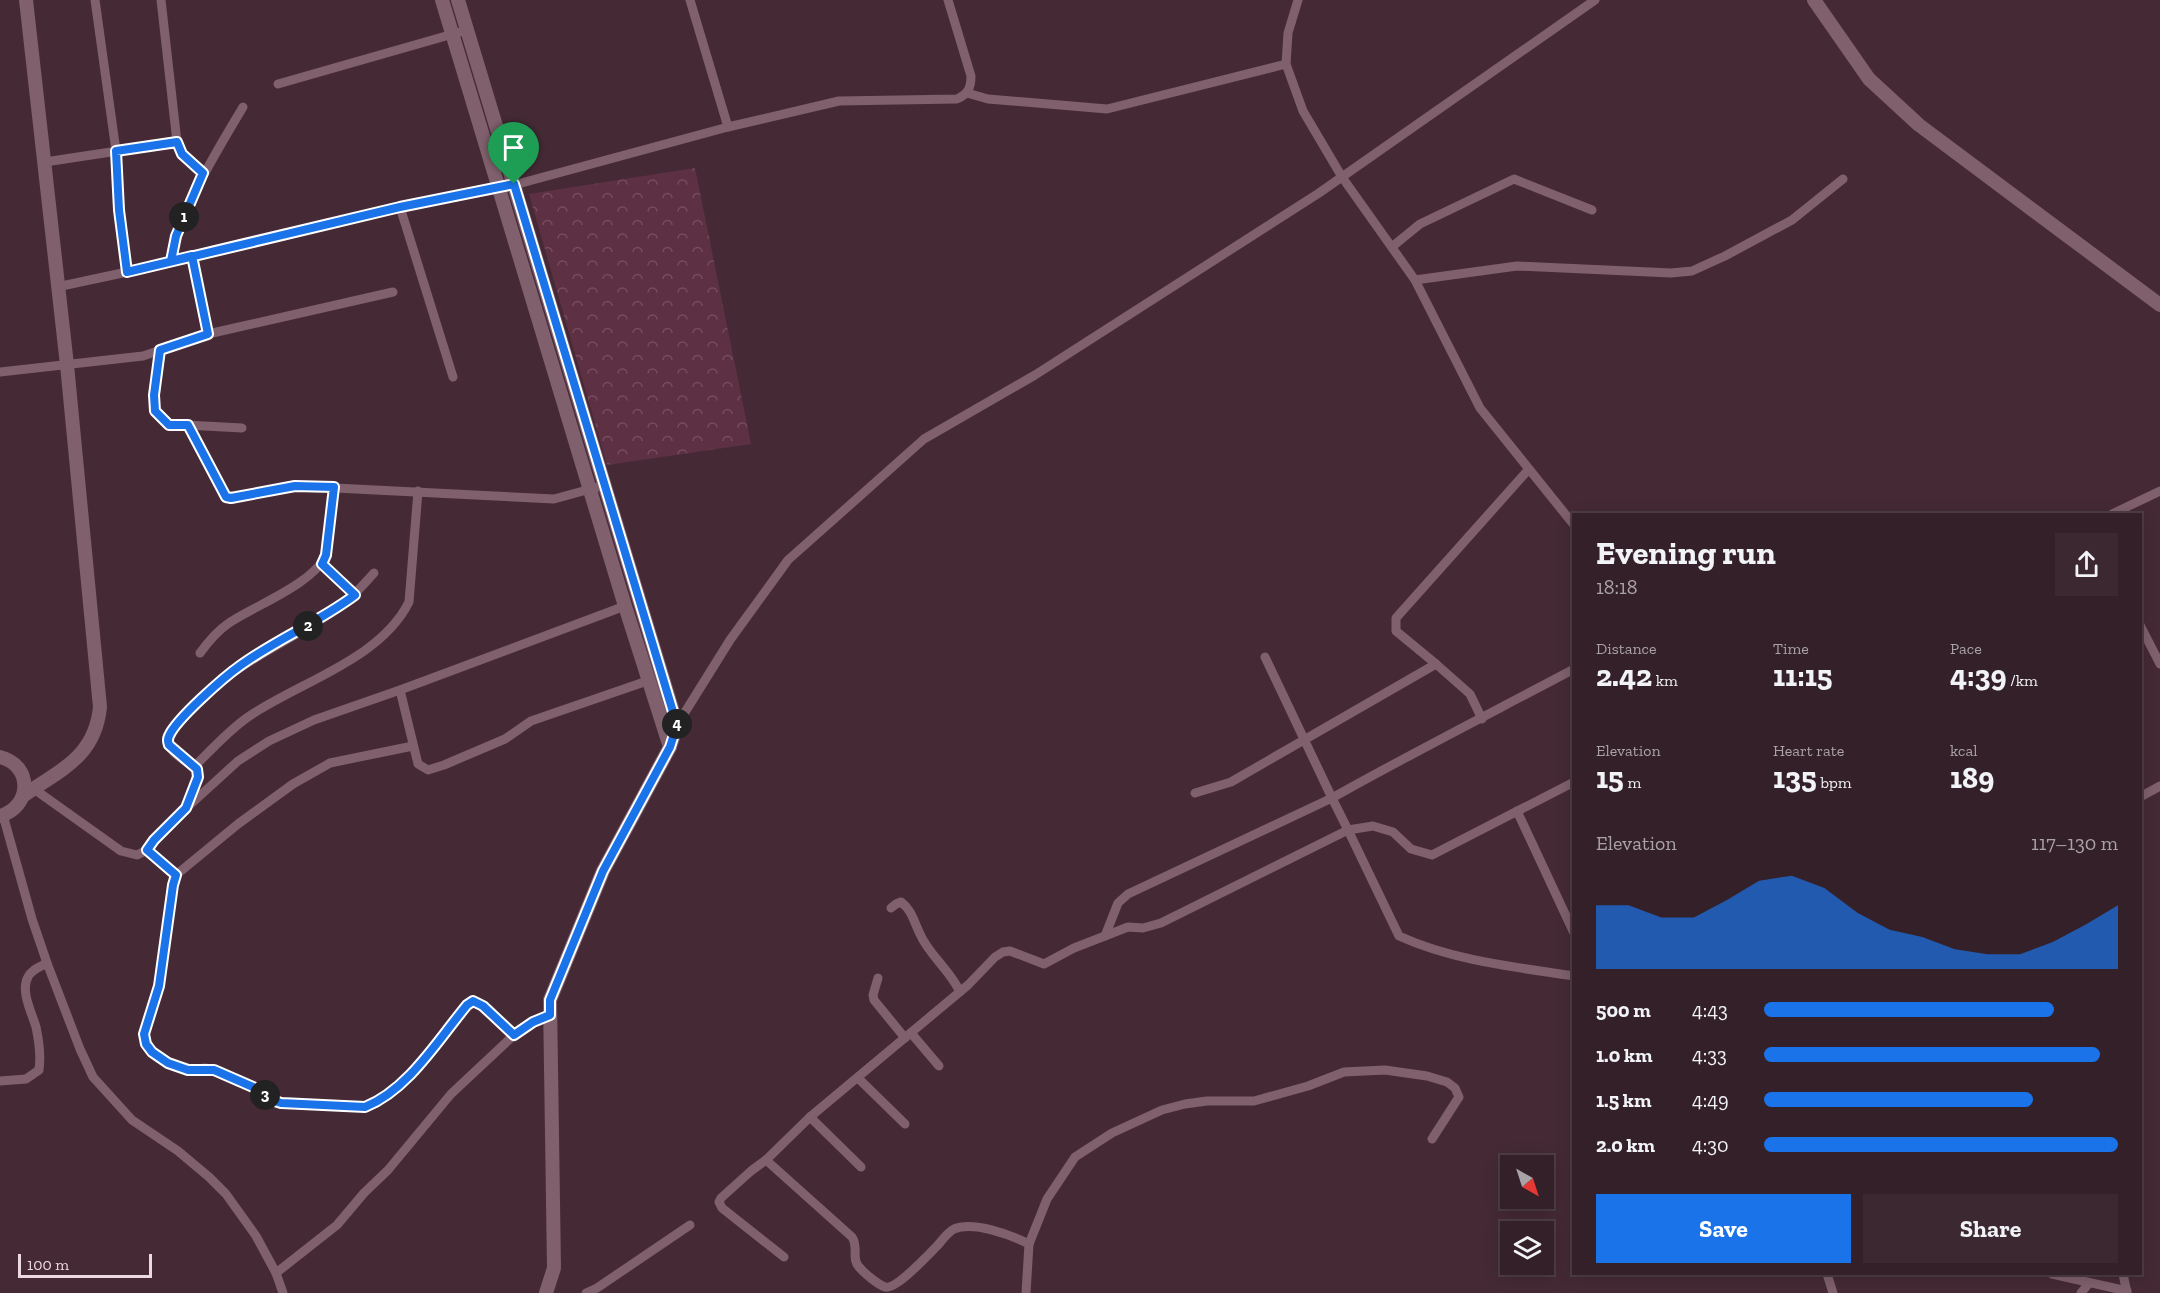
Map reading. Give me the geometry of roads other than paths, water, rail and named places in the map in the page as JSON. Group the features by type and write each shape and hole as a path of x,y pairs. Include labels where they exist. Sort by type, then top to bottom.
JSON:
{"main road":[{"path":"2,815 14,809 28,792 84,752 99,724 100,707 67,365 26,0"},
{"path":"442,0 453,35 514,184 677,725 670,747 603,871 550,1000 554,1268 546,1293"},
{"path":"458,0 467,30 499,189 670,747"},
{"path":"1814,0 1869,79 1919,125 2160,306"},
{"path":"536,311 550,306"},
{"path":"563,400 578,396"},
{"path":"0,757 11,760 20,769 28,792"}],"street":[{"path":"95,0 116,151 119,210 127,272"},
{"path":"160,0 177,142 182,154 203,173"},
{"path":"690,0 728,127"},
{"path":"57,287 400,207 499,189 728,127 839,101 957,99 967,93 971,87 971,76 948,0"},
{"path":"1298,0 1288,33 1286,64 1303,111 1342,177 1415,280 1480,408 1572,523"},
{"path":"677,725 730,640 788,560 924,439 1035,375 1342,177 1594,0"},
{"path":"278,84 467,30"},
{"path":"967,93 988,99 1107,109 1286,64"},
{"path":"171,261 176,236 203,173 243,107"},
{"path":"45,162 177,142"},
{"path":"1393,246 1420,224 1514,179 1592,210"},
{"path":"1415,280 1517,266 1671,273 1692,271 1792,220 1843,179"},
{"path":"400,207 453,378"},
{"path":"192,256 208,334"},
{"path":"0,372 143,356 208,334 393,292"},
{"path":"160,350 154,407 169,425 242,428"},
{"path":"188,425 226,497 231,498 295,486 554,499 605,485"},
{"path":"1482,719 1470,694 1396,631 1396,618 1529,469"},
{"path":"201,653 226,624 298,583 322,564 326,555 334,487"},
{"path":"194,767 246,719 273,701 351,661 370,647 402,617 410,602 418,491"},
{"path":"2114,513 2160,491"},
{"path":"322,564 355,595"},
{"path":"186,808 198,772 171,749 168,740 185,715 242,664 355,595 374,573"},
{"path":"28,792 121,851 137,855 147,850 186,808 238,761 269,741 314,720 625,606"},
{"path":"2142,629 2160,664"},
{"path":"1265,657 1399,936 1426,948 1496,964 1572,976"},
{"path":"1195,793 1231,782 1436,664"},
{"path":"1105,936 1118,903 1128,894 1332,798 1391,764 1482,719 1572,670"},
{"path":"400,690 418,764 428,770 505,739 531,721 650,680"},
{"path":"413,746 330,762 292,784 238,824 176,875 159,986 144,1034 146,1044 152,1052 168,1063 188,1070 214,1070 253,1087 272,1100 281,1103 365,1107 376,1102 406,1080 467,1005 473,1001 483,1006 514,1035"},
{"path":"784,1257 722,1208 719,1202 721,1198 766,1160 810,1117 960,992 994,957 1010,951 1044,964 1074,948 1128,927 1143,928 1161,923 1348,830 1373,826 1393,832 1411,849 1431,855 1572,783"},
{"path":"2142,796 2160,786"},
{"path":"1517,811 1572,929"},
{"path":"2,815 47,963 93,1077 132,1120 178,1151 226,1194 256,1236 276,1274 282,1293"},
{"path":"147,850 176,875"},
{"path":"891,909 901,902 905,905 913,915 920,936 954,979 960,992"},
{"path":"0,1081 26,1080 39,1070 40,1058 36,1028 25,989 32,972 47,963"},
{"path":"878,978 873,995 874,1000 939,1066"},
{"path":"276,1274 337,1225 364,1193 388,1170 451,1094 514,1035 533,1022 550,1015"},
{"path":"1026,1293 1029,1244 1047,1199 1075,1157 1112,1133 1162,1110 1207,1101 1254,1101 1308,1086 1344,1072 1394,1071 1437,1079 1455,1088 1459,1096 1432,1139"},
{"path":"858,1078 904,1124"},
{"path":"810,1117 861,1167"},
{"path":"766,1160 852,1237 856,1242 855,1263 885,1287 892,1287 915,1268 951,1230 964,1226 1007,1233 1029,1244"},
{"path":"586,1293 597,1288 690,1225"},
{"path":"1827,1275 1833,1293"},
{"path":"2056,1275 2127,1292 2123,1275"},
{"path":"2081,1293 2089,1283"},
{"path":"546,1293 552,1293"}]}
